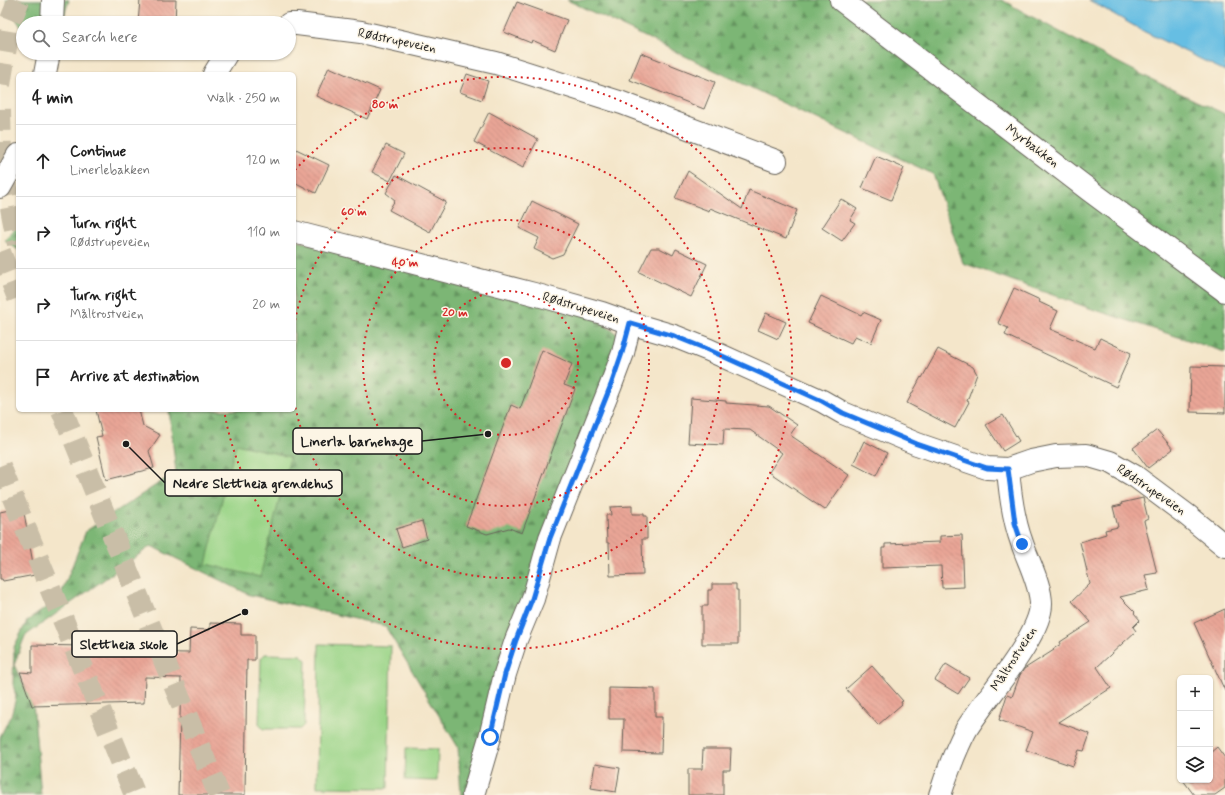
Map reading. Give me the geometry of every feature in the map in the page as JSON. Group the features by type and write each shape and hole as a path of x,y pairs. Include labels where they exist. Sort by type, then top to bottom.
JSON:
{"street":[{"path":"52,16 53,0"},
{"name":"Myrbakken","path":"841,0 1089,190 1225,290"},
{"name":"Rødstrupeveien","path":"296,24 361,32 496,63 622,103 776,161"},
{"path":"45,72 48,60"},
{"path":"215,72 221,60"},
{"path":"0,187 16,161"},
{"name":"Rødstrupeveien","path":"296,233 534,294 602,313 674,336 709,350 822,401 843,413 917,444 987,468 1008,469 1031,461 1056,456 1086,455 1110,462 1136,477 1187,515 1225,546"},
{"path":"473,795 490,737 505,674 516,640 532,599 550,538 611,385 630,323"},
{"name":"Måltrostveien","path":"940,795 954,756 967,730 1021,651 1038,622 1040,613 1040,596 1015,523 1008,469"}],"green space":[{"path":"6,0 69,0 64,16 16,16 16,18"},
{"path":"567,0 1002,0 1112,60 1225,114 1225,352 1089,308 963,263 933,174"},
{"path":"16,227 16,248 5,240"},
{"path":"296,240 584,308 628,343 501,696 473,795 461,795 458,747 385,626 250,595 151,546 25,636 14,665 33,703 41,795 0,795 0,737 12,713 16,697 13,684 14,647 27,621 59,599 86,531 176,472 169,412 296,412"},
{"path":"236,444 290,457 260,577 206,564"},
{"path":"319,644 391,646 388,788 317,787"},
{"path":"265,654 301,655 306,660 304,725 300,729 263,729 259,724 261,658"},
{"path":"406,748 438,749 437,781 405,780"}],"water":[{"path":"1089,0 1225,0 1225,71 1143,31"}],"building":[{"path":"140,0 176,0 175,16 139,16"},
{"path":"517,2 567,20 555,50 532,40 531,43 504,32"},
{"path":"641,53 715,82 704,109 630,80"},
{"path":"329,67 380,90 367,119 316,96"},
{"path":"467,74 488,81 482,100 460,92"},
{"path":"489,112 538,139 523,168 474,142"},
{"path":"386,145 404,154 390,181 372,172"},
{"path":"296,149 329,165 316,193 296,183"},
{"path":"876,156 904,168 891,200 862,188"},
{"path":"688,171 742,209 749,190 797,210 786,239 710,208 709,211 675,198"},
{"path":"396,175 446,202 430,232 389,210 395,200 386,193"},
{"path":"841,199 857,209 850,220 855,223 842,241 822,228"},
{"path":"532,201 578,224 563,254 552,258 534,249 539,238 519,228"},
{"path":"651,248 659,248 673,255 676,249 707,264 691,297 639,272"},
{"path":"1014,288 1040,300 1039,302 1058,311 1050,329 1095,348 1100,338 1131,353 1116,387 1005,335 1008,328 998,323"},
{"path":"821,296 861,315 863,312 881,320 871,343 855,336 851,343 808,323"},
{"path":"766,313 786,322 778,339 758,330"},
{"path":"938,349 973,367 977,374 967,401 969,402 955,428 907,403"},
{"path":"542,350 572,364 564,385 575,389 522,533 509,528 487,534 466,526 511,405 520,409"},
{"path":"1191,366 1225,367 1225,413 1190,412"},
{"path":"691,398 726,401 726,403 769,406 797,425 790,435 849,475 825,510 769,472 782,453 750,430 724,429 723,445 688,443"},
{"path":"96,412 140,412 143,426 160,435 149,451 154,468 106,480 96,437 102,436"},
{"path":"1003,415 1019,441 1003,451 986,425"},
{"path":"1157,430 1173,449 1148,468 1133,448"},
{"path":"864,441 887,453 876,476 853,464"},
{"path":"1143,498 1148,519 1144,521 1157,573 1145,575 1149,590 1120,597 1135,612 1134,613 1140,620 1133,627 1136,631 1097,667 1111,688 1058,722 1090,734 1084,751 1079,750 1073,766 1026,750 1033,732 999,720 1007,695 1012,697 1020,675 1024,669 1054,650 1053,649 1061,644 1060,642 1091,622 1072,601 1090,584 1080,542 1106,534 1105,530 1118,527 1113,507 1122,505 1121,503"},
{"path":"632,506 632,514 644,514 644,516 647,516 647,539 642,539 643,575 610,576 606,515 611,515 610,507"},
{"path":"23,507 35,575 3,581 0,579 0,512"},
{"path":"422,521 427,539 402,547 396,529"},
{"path":"962,535 964,587 942,588 941,566 882,568 882,548 885,548 885,544 940,542 940,536"},
{"path":"712,584 736,584 736,590 738,590 738,644 702,644 702,606 708,606 708,590 712,590"},
{"path":"1225,609 1225,691 1194,623"},
{"path":"210,623 241,624 241,635 255,635 255,660 247,660 245,795 178,795 181,678 145,677 144,703 32,706 20,672 32,673 32,645 136,647 136,652 189,653 190,629 210,630"},
{"path":"946,664 969,678 958,694 935,680"},
{"path":"872,666 903,701 901,702 902,704 878,725 846,689"},
{"path":"609,688 655,689 655,717 662,717 661,753 623,752 624,719 609,719"},
{"path":"1217,747 1225,758 1225,788 1215,795 1194,795 1185,783 1213,783 1213,750"},
{"path":"703,749 731,749 730,770 723,770 723,795 688,795 688,769 702,769"},
{"path":"595,764 620,768 616,792 591,788"}],"tunnel":[{"path":"0,85 10,22 19,0"},
{"path":"0,109 1,156 16,234"},
{"path":"0,252 16,293"},
{"path":"63,412 219,795"},
{"path":"0,466 135,795"}],"place":[{"name":"Linerla barnehage","path":"488,434"},
{"name":"Nedre Slettheia grendehus","path":"126,444"},
{"name":"Slettheia skole","path":"245,612"}],"route":[{"path":"490,737 505,674 532,599 550,538 611,385 630,323 674,336 709,350 822,401 843,413 917,444 987,468 1008,469 1015,523 1022,544"}]}
